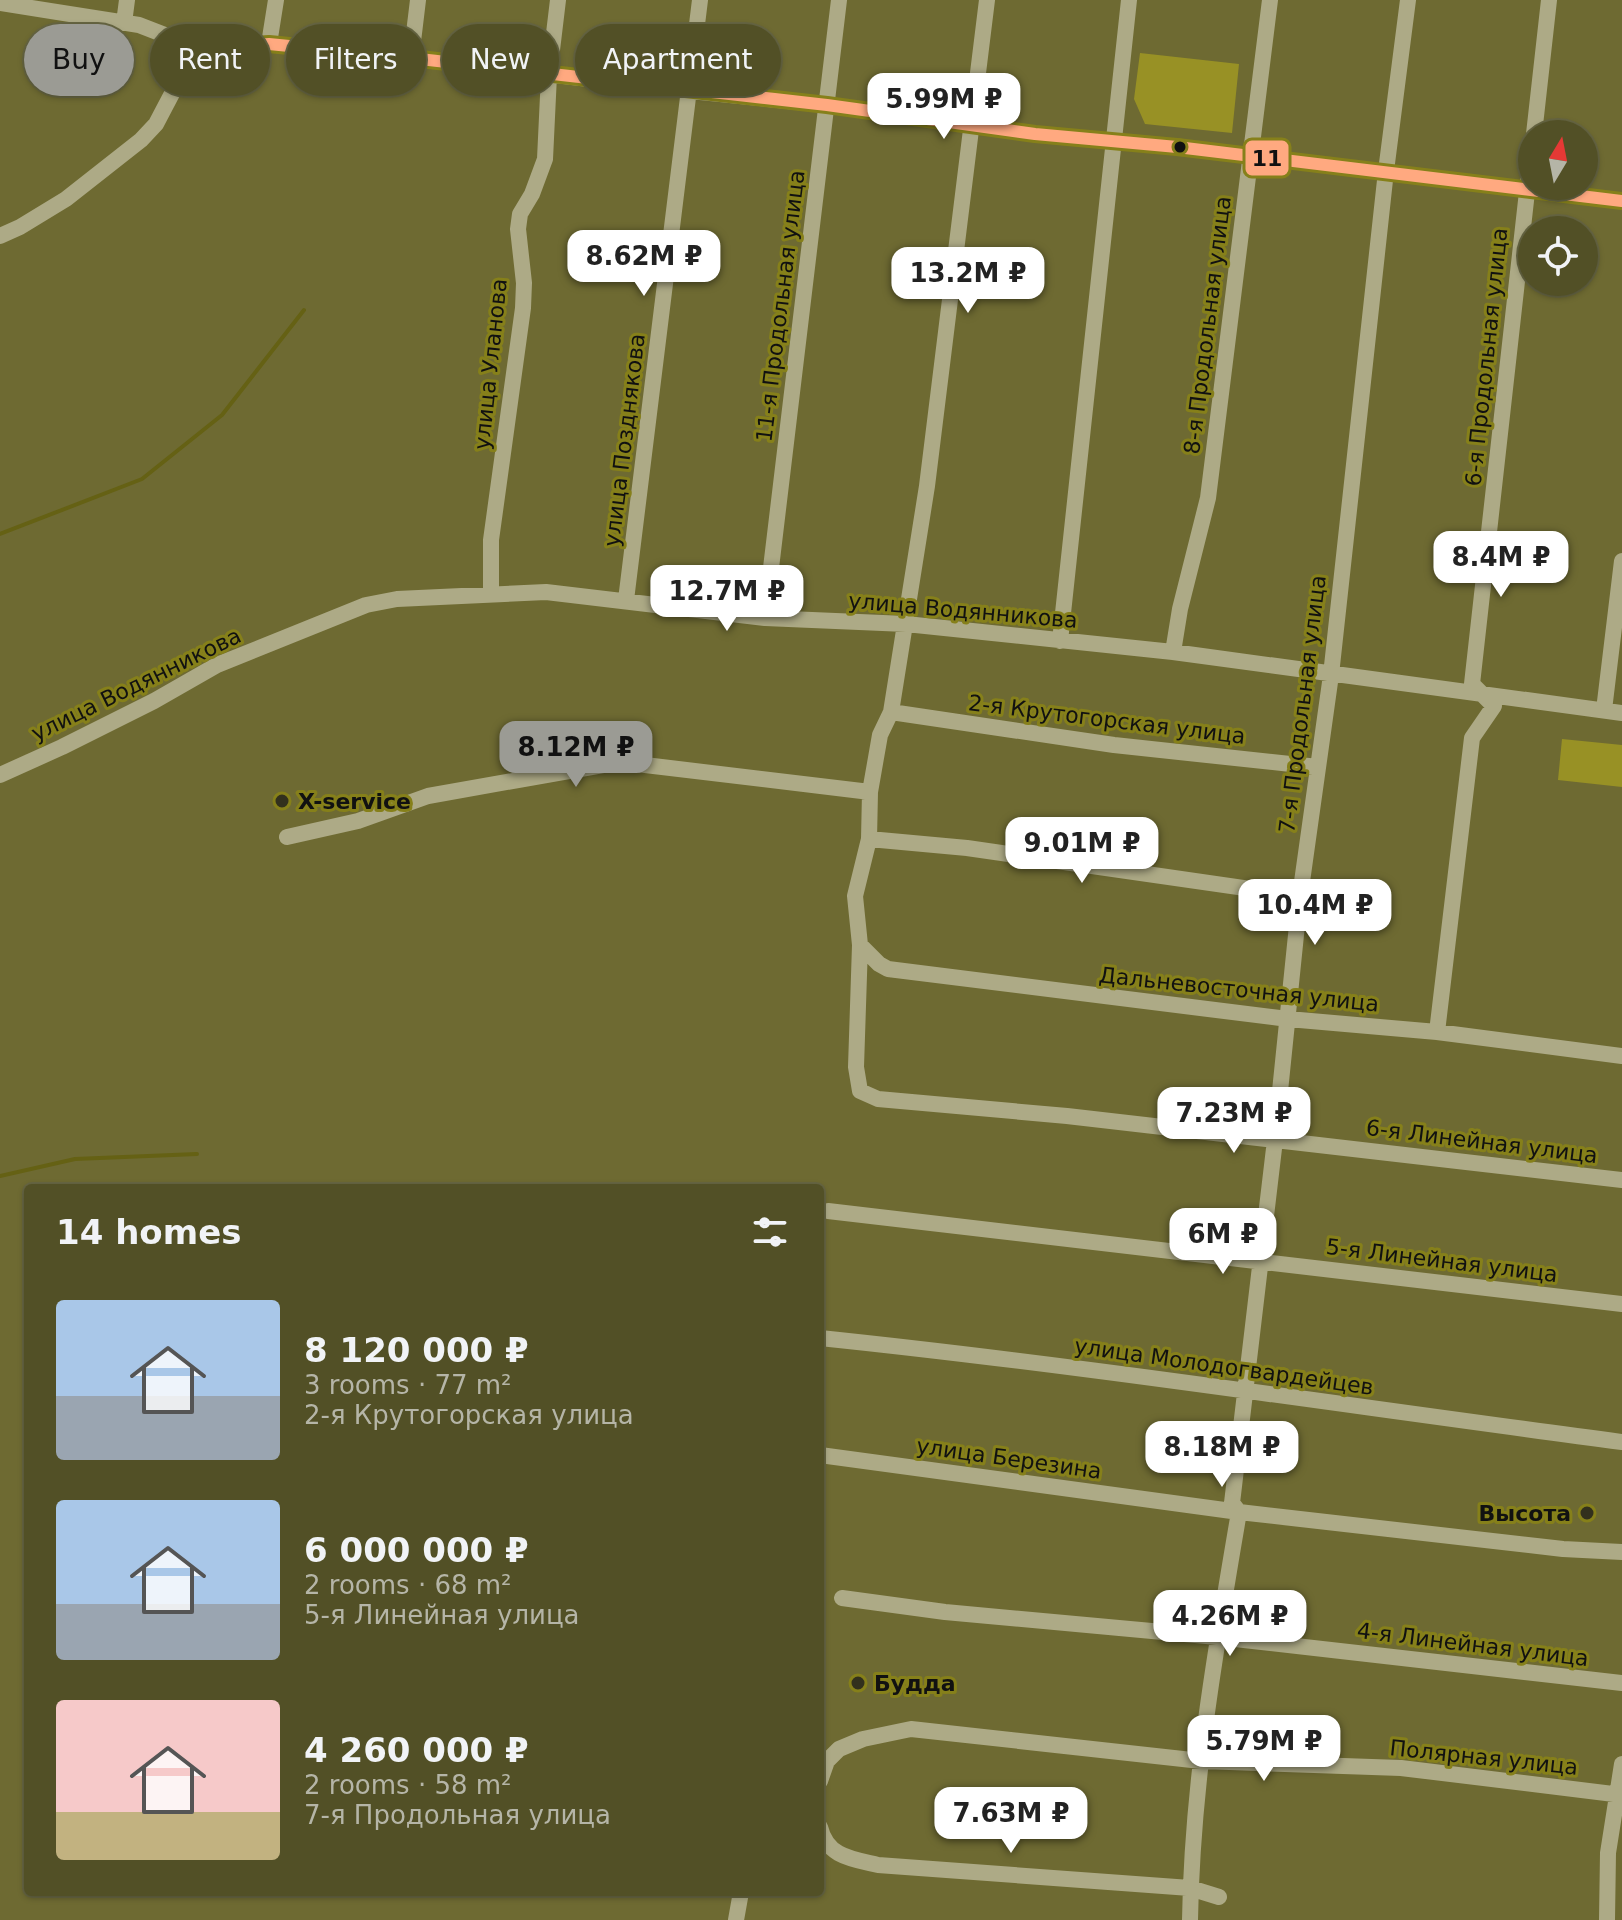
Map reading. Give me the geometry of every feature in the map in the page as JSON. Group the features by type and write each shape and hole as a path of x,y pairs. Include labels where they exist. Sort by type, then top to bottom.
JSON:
{"street":[{"path":"124,23 127,0"},
{"path":"270,38 276,0"},
{"path":"415,24 418,0"},
{"name":"улица Уланова","path":"555,24 558,0"},
{"name":"улица Позднякова","path":"697,24 700,0"},
{"name":"11-я Продольная улица","path":"765,618 839,0"},
{"path":"860,945 855,896 869,839 870,792 880,735 891,712 927,486 987,0"},
{"path":"1060,641 1129,0"},
{"name":"8-я Продольная улица","path":"1173,652 1180,609 1208,498 1270,0"},
{"name":"7-я Продольная улица","path":"1190,1920 1201,1761 1217,1637 1239,1512 1232,1503 1300,896 1331,675 1386,171 1408,0"},
{"path":"1536,120 1549,0"},
{"path":"0,3 150,29"},
{"path":"0,236 66,199 141,140 156,124 171,96"},
{"name":"улица Уланова","path":"491,594 491,540 523,308 524,283 518,229 520,214 532,194 545,159 548,96"},
{"name":"улица Позднякова","path":"626,600 689,96"},
{"path":"739,96 1035,134 1251,155 1518,188"},
{"path":"1598,198 1622,201"},
{"name":"6-я Продольная улица","path":"1437,1032 1472,738 1494,706 1472,684 1526,200"},
{"path":"1604,710 1622,561"},
{"name":"улица Водянникова","path":"0,775 154,701 217,665 366,605 397,599 491,594 546,592 765,618 906,624 1173,652 1622,713"},
{"name":"2-я Крутогорская улица","path":"891,712 1114,745 1318,767"},
{"path":"287,837 358,821 428,796 620,762 870,792"},
{"path":"869,839 967,848 1300,896"},
{"name":"Дальневосточная улица","path":"860,945 888,969 1288,1019 1437,1032 1622,1056"},
{"name":"6-я Линейная улица","path":"860,945 856,1067 860,1091 878,1099 1067,1116 1622,1180"},
{"name":"5-я Линейная улица","path":"828,1211 1622,1304"},
{"name":"улица Молодогвардейцев","path":"824,1338 1245,1388 1436,1418 1622,1442"},
{"name":"улица Березина","path":"824,1456 1239,1512 1563,1549 1622,1552"},
{"name":"4-я Линейная улица","path":"842,1598 945,1612 1217,1637 1622,1683"},
{"name":"Полярная улица","path":"824,1770 827,1761 839,1749 863,1739 911,1729 1201,1761 1401,1768 1619,1795"},
{"path":"1607,1920 1608,1853 1622,1764"},
{"path":"824,1840 840,1856 878,1865 1190,1888 1219,1897"},
{"path":"736,1920 740,1896"}],"shaded area":[{"path":"1140,53 1239,64 1232,133 1145,124 1134,99"},
{"path":"1562,739 1622,745 1622,787 1558,780"}],"waterway":[{"path":"0,534 142,479 222,415 304,310"},
{"path":"0,1176 75,1159 197,1154"}],"transit line":[{"name":"11","path":"270,44 827,105 1035,134 1177,147 1622,201"}],"place":[{"name":"X-service","path":"282,801"},
{"name":"Высота","path":"1587,1513"},
{"name":"Будда","path":"858,1683"}]}
